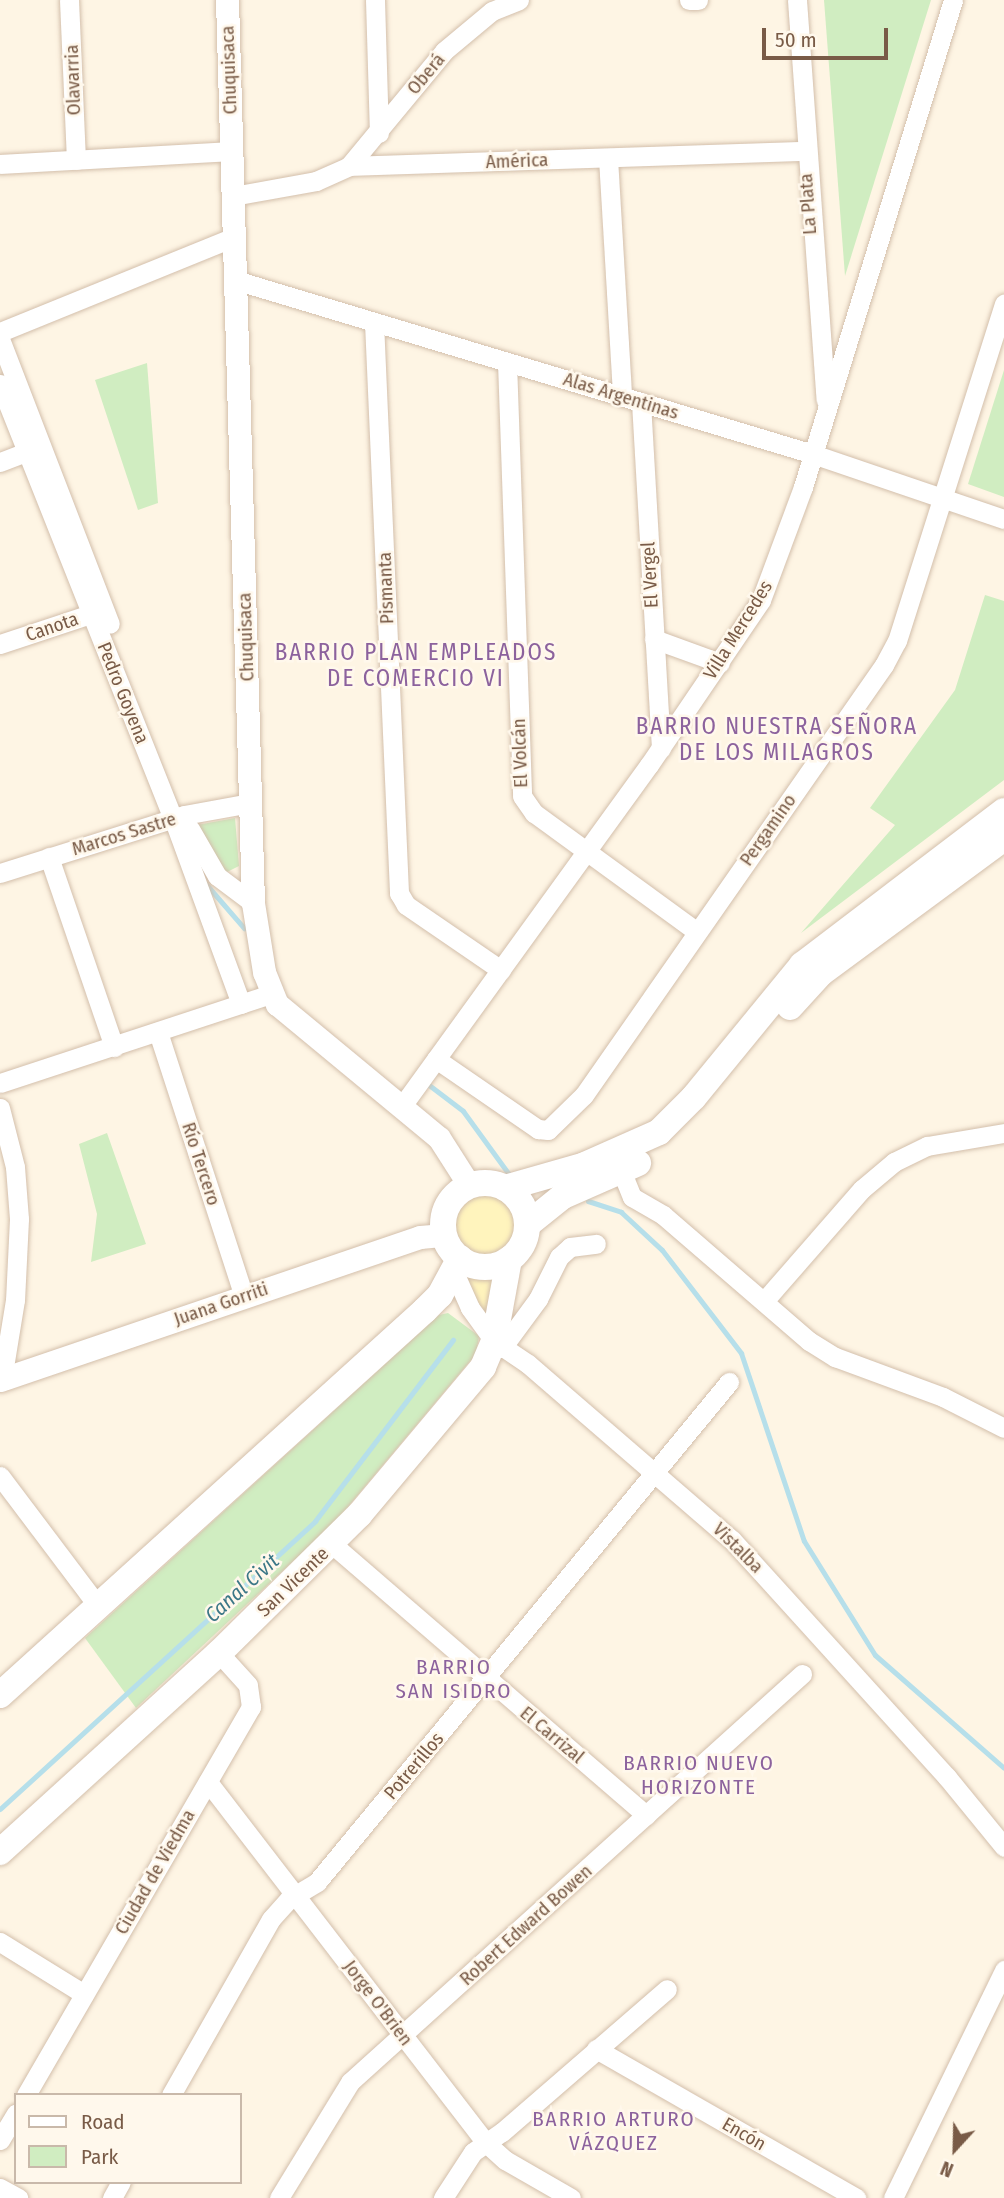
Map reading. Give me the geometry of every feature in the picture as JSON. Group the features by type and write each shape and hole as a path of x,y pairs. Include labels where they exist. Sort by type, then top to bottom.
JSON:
{"main road":[{"path":"506,1188 573,1170 659,1132 694,1097 802,965 1004,811"},
{"path":"527,1225 563,1196 658,1153 679,1137 821,973 1004,838"},
{"path":"492,1183 506,1188 522,1203 527,1225 523,1244 509,1259 484,1267 457,1265 444,1235 446,1208 469,1185 492,1183"},
{"name":"San Vicente","path":"0,1852 219,1653 332,1544 483,1367 498,1345 509,1259"},
{"path":"0,1695 425,1310 457,1265"}],"street":[{"name":"Olavarria","path":"69,0 76,160"},
{"name":"Chuquisaca","path":"227,0 253,903 271,994"},
{"path":"374,0 379,133"},
{"name":"Oberá","path":"349,166 379,133 444,51 492,11 516,0"},
{"path":"689,0 698,0"},
{"name":"La Plata","path":"797,0 805,152 827,408"},
{"name":"Villa Mercedes","path":"419,1082 661,748 720,663 769,583 813,454 953,0"},
{"path":"0,164 232,151"},
{"name":"América","path":"233,196 316,181 349,166 805,152"},
{"name":"El Vergel","path":"608,158 654,639 661,748"},
{"path":"0,332 234,237"},
{"name":"Alas Argentinas","path":"235,281 813,454 1004,519"},
{"name":"Pergamino","path":"419,1082 538,1129 548,1130 584,1096 696,931 884,665 897,641 1004,304"},
{"name":"Pismanta","path":"374,322 399,893 406,905 501,970"},
{"name":"Pedro Goyena","path":"0,339 98,611 179,816 240,1004"},
{"name":"El Volcán","path":"507,362 522,796 534,813 696,931"},
{"name":"Pedro Goyena","path":"0,384 98,611"},
{"path":"0,462 27,451"},
{"name":"Canota","path":"0,644 98,611"},
{"path":"654,639 720,663"},
{"name":"Marcos Sastre","path":"0,873 179,816 251,803"},
{"name":"Pedro Goyena","path":"179,816 208,866 253,903"},
{"path":"48,858 114,1047"},
{"path":"0,1083 271,994 292,1018 419,1082 439,1138 469,1185"},
{"name":"Río Tercero","path":"158,1032 244,1297"},
{"path":"0,1108 15,1167 19,1219 15,1300 1,1379"},
{"path":"765,1300 862,1189 894,1162 928,1146 1004,1133"},
{"path":"621,1170 632,1197 663,1215 835,1357 943,1397 1004,1428"},
{"name":"Juana Gorriti","path":"1,1379 420,1237 444,1235"},
{"name":"San Vicente","path":"498,1345 538,1299 559,1257 570,1247 596,1244"},
{"name":"Vistalba","path":"457,1265 470,1308 498,1345 528,1364 732,1540 947,1777 1004,1847"},
{"name":"Potrerillos","path":"172,2093 271,1919 296,1895 317,1882 729,1382"},
{"path":"0,1476 98,1606"},
{"name":"El Carrizal","path":"332,1544 646,1815"},
{"name":"Ciudad de Viedma","path":"27,2093 251,1707 252,1695 219,1653"},
{"name":"Robert Edward Bowen","path":"279,2198 338,2097 802,1674"},
{"name":"Jorge O'Brien","path":"208,1782 485,2142 505,2160 571,2198"},
{"path":"0,1942 84,1994"},
{"path":"893,2198 1004,1970"},
{"path":"443,2198 463,2163 485,2142 667,1989"},
{"name":"Encón","path":"596,2049 856,2198"},
{"path":"0,2140 14,2116"},
{"path":"0,2188 18,2198"}],"green space":[{"path":"824,0 931,0 845,276"},
{"path":"147,363 158,503 138,510 95,380"},
{"path":"1004,370 1004,497 968,484"},
{"path":"985,595 1004,601 1004,780 801,933 895,825 870,808 955,690"},
{"path":"235,818 239,866 227,872 213,861 197,825"},
{"path":"107,1133 146,1244 91,1262 97,1214 79,1144"},
{"path":"448,1313 479,1336 476,1354 336,1521 136,1708 85,1638 439,1315"}],"sand":[{"path":"486,1193 508,1202 517,1224 508,1246 486,1255 464,1246 455,1224 464,1202"},
{"path":"494,1275 487,1322 466,1277"}],"waterway":[{"name":"Canal Civit","path":"205,883 244,928"},
{"name":"Canal Civit","path":"425,1082 463,1111 508,1173"},
{"path":"588,1201 621,1212 662,1250 741,1353 804,1541 875,1655 1004,1768"},
{"name":"Canal Civit","path":"0,1809 315,1521 453,1340"}],"district":[{"name":"BARRIO PLAN EMPLEADOS DE COMERCIO VI","path":"416,665"},
{"name":"BARRIO NUESTRA SEÑORA DE LOS MILAGROS","path":"777,739"},
{"name":"BARRIO SAN ISIDRO","path":"454,1679"},
{"name":"BARRIO NUEVO HORIZONTE","path":"699,1775"},
{"name":"BARRIO ARTURO VÁZQUEZ","path":"614,2131"}]}
